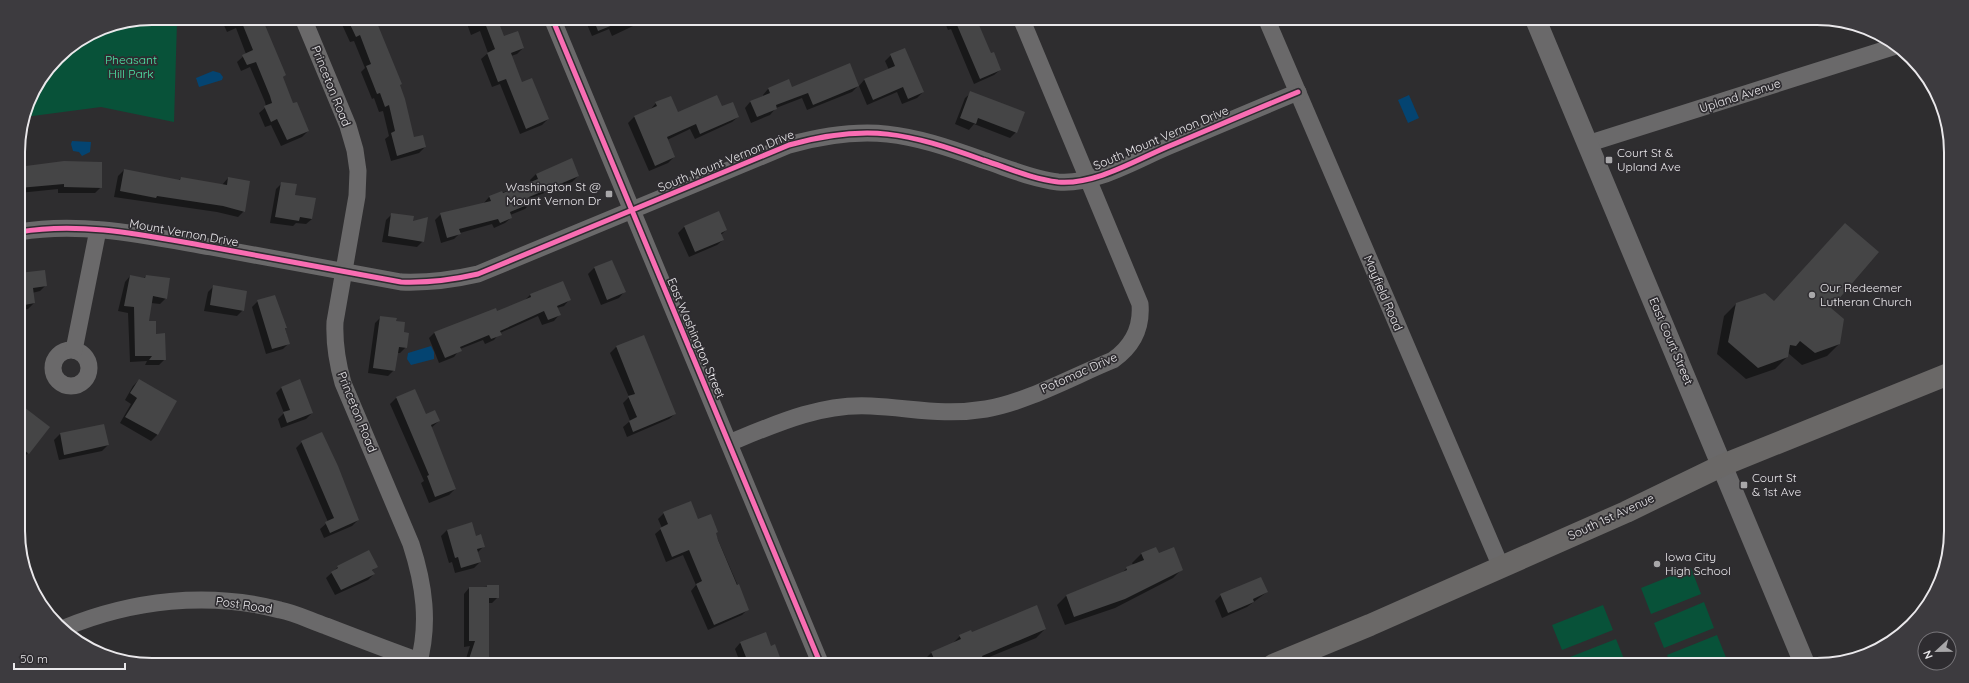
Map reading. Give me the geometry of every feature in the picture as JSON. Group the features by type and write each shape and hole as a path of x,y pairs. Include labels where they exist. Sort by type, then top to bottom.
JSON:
{"main road":[{"name":"South 1st Avenue","path":"1289,658 1500,568 1626,512 1723,465 1944,375"}],"street":[{"name":"Princeton Road","path":"306,25 348,126 355,150 358,171 357,196 335,322 334,340 337,362 343,382 411,544 419,569 424,595 425,622 420,658"},
{"name":"East Washington Street","path":"555,25 818,658"},
{"name":"Potomac Drive","path":"729,443 787,419 837,408 870,406 927,412 957,412 987,408 1024,398 1113,360 1123,353 1132,343 1138,329 1140,304 1024,25"},
{"name":"Mayfield Road","path":"1269,25 1500,568"},
{"name":"East Court Street","path":"1538,25 1723,465 1802,658"},
{"name":"Upland Avenue","path":"1588,144 1890,48"},
{"name":"South Mount Vernon Drive","path":"344,271 401,282 427,283 452,280 478,274 789,144 819,136 850,132 882,132 913,137 935,143 1037,178 1059,182 1088,179 1110,172 1298,92"},
{"name":"Mount Vernon Drive","path":"25,231 64,228 98,230 148,236 344,271"},
{"path":"74,350 98,230"},
{"name":"Post Road","path":"68,627 98,615 134,606 170,601 208,600 245,603 281,610 406,658"}],"green space":[{"name":"Pheasant Hill Park","path":"177,25 174,122 101,107 30,116 46,81 62,62 81,46 103,35 127,27"},
{"path":"1691,568 1701,594 1651,614 1641,588"},
{"path":"1704,602 1714,628 1664,648 1654,623"},
{"path":"1603,605 1613,630 1562,650 1552,625"},
{"path":"1717,635 1726,658 1668,658 1667,655"},
{"path":"1616,639 1624,658 1568,658"}],"water":[{"path":"213,71 220,73 223,77 222,80 199,87 196,78"},
{"path":"1409,95 1419,118 1408,123 1398,100"},
{"path":"72,141 91,142 90,152 82,156 79,152 73,151 71,144"},
{"path":"431,346 434,352 434,359 411,365 407,359 408,353"}],"building":[{"path":"243,25 265,25 286,75 283,77 293,103 297,102 309,131 287,140 277,119 271,122 264,106 272,103 256,62 247,65 242,55 253,50"},
{"path":"350,25 378,25 402,84 400,85 414,137 423,135 426,147 397,156 391,133 395,131 389,105 385,107 380,93 377,94 366,66 371,64 360,35 356,37"},
{"path":"486,25 500,25 504,36 518,31 524,48 511,53 522,82 532,78 549,119 526,129 506,79 498,82 487,53 495,49"},
{"path":"596,25 613,25 598,31"},
{"path":"957,25 979,25 991,53 994,52 1001,70 980,79"},
{"path":"905,48 924,92 908,99 903,87 873,100 864,79 895,66 890,54"},
{"path":"850,63 859,86 813,105 808,93 776,105 777,109 757,117 750,101 770,93 768,88 789,79 792,87"},
{"path":"970,91 1025,112 1017,133 978,118 976,124 960,118"},
{"path":"717,95 722,106 733,102 739,117 700,134 696,124 667,137 675,157 655,166 634,116 657,106 655,102 671,96 678,112"},
{"path":"572,158 579,176 529,197 532,203 510,212 512,218 500,223 498,219 459,229 461,234 447,238 440,213 491,201 489,196 502,191 503,193 538,179 536,174"},
{"path":"64,161 102,162 102,188 64,187 64,184 25,187 25,166"},
{"path":"124,169 180,180 181,177 227,185 228,177 250,181 245,212 223,206 157,196 156,198 120,191"},
{"path":"281,182 297,184 295,195 316,198 312,219 300,217 299,221 275,217"},
{"path":"719,211 727,230 721,233 724,240 695,252 684,226"},
{"path":"391,213 414,216 413,221 428,217 424,242 388,236"},
{"name":"Our Redeemer Lutheran Church","path":"1845,223 1879,252 1831,308 1844,319 1840,344 1815,353 1800,341 1796,346 1790,345 1788,357 1758,368 1728,342 1736,303 1765,293 1774,301"},
{"path":"612,260 626,292 607,300 594,267"},
{"path":"45,270 47,286 33,288 35,303 25,305 25,272"},
{"path":"130,275 145,278 146,275 170,278 167,299 153,296 149,321 156,321 156,334 165,333 166,360 149,360 152,356 135,356 134,307 124,306"},
{"path":"563,281 571,300 557,306 561,315 548,320 544,311 500,331 502,335 491,339 489,335 460,347 462,351 445,358 434,332 496,308 497,311 531,297 530,294"},
{"path":"213,285 247,291 244,311 210,305"},
{"path":"275,295 287,328 285,328 290,344 272,349 257,300"},
{"path":"380,316 397,318 396,321 405,322 404,332 409,333 407,348 399,347 395,371 373,368"},
{"path":"644,335 676,414 633,432 629,421 637,417 628,396 635,394 616,346"},
{"path":"139,379 177,401 158,435 125,417 137,398 130,393"},
{"path":"300,379 313,413 287,423 283,412 290,410 281,387"},
{"path":"415,389 426,414 435,410 440,421 431,425 456,489 435,497 427,476 429,475 396,397"},
{"path":"25,408 50,427 29,454 25,451"},
{"path":"104,424 109,445 64,455 60,433"},
{"path":"322,432 338,466 359,520 330,533 325,522 334,518 301,441"},
{"path":"691,501 698,519 711,514 718,532 716,533 718,540 737,585 739,584 749,610 714,625 696,584 702,581 689,550 672,557 660,528 668,524 663,512"},
{"path":"472,522 476,536 481,534 485,547 477,549 481,562 461,568 458,557 455,558 447,530"},
{"path":"1156,547 1159,553 1174,547 1183,570 1125,599 1074,617 1066,595 1127,570 1126,567 1144,560 1141,553"},
{"path":"369,550 378,567 372,570 375,574 341,590 331,572 338,568 337,566"},
{"path":"1261,577 1268,592 1253,599 1254,602 1228,613 1220,594"},
{"path":"487,585 499,585 499,598 489,598 489,658 469,658 475,641 469,641 469,587 487,587"},
{"path":"1037,605 1046,629 982,656 983,658 934,658 931,652 961,639 959,635 971,630 972,632"},
{"path":"766,632 771,646 775,644 780,658 746,658 740,642"}],"cycle path":[{"path":"555,25 818,658"},
{"path":"25,231 67,228 115,231 163,238 401,282 440,281 478,274 789,145 817,138 842,134 888,134 932,143 1048,181 1072,182 1086,180 1114,171 1298,92"}],"place":[{"name":"Court St & Upland Ave","path":"1609,160"},
{"name":"Washington St @ Mount Vernon Dr","path":"609,194"},
{"name":"Our Redeemer Lutheran Church","path":"1812,295"},
{"name":"Court St & 1st Ave","path":"1744,485"},
{"name":"Iowa City High School","path":"1657,564"}]}
